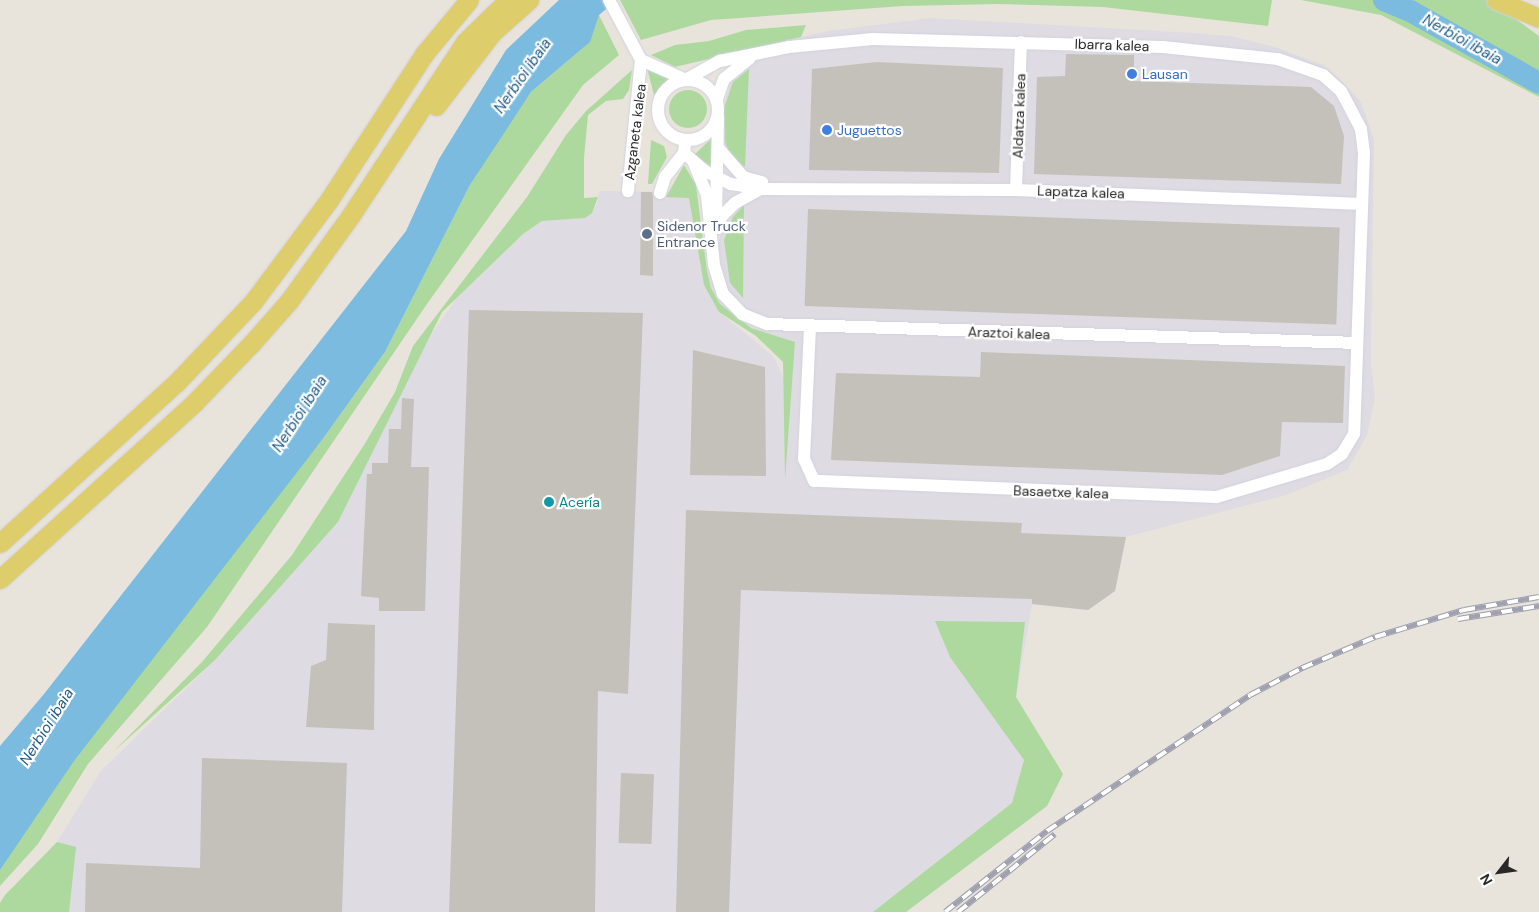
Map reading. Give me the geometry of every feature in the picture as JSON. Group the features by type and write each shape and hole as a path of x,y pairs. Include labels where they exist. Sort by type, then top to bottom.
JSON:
{"main road":[{"path":"0,543 177,382 263,290 329,200 424,54 469,0"},
{"path":"0,579 230,368 289,301 320,258 445,69 466,42 508,0"},
{"path":"320,258 404,153 465,65 492,33 529,0"},
{"path":"1496,0 1539,18"},
{"path":"1525,0 1539,7"}],"street":[{"path":"609,0 641,60"},
{"name":"Ibarra kalea","path":"686,79 720,61 789,47 873,39 1021,42 1235,53 1278,60 1323,75 1341,91 1361,129 1364,152 1357,343"},
{"name":"Aldatza kalea","path":"1016,190 1021,42"},
{"name":"Ibarra kalea","path":"717,99 720,88 732,71 756,55"},
{"name":"Azganeta kalea","path":"628,191 642,74 641,60 686,79 705,84 717,99"},
{"name":"Azganeta kalea","path":"642,74 667,132 685,147 694,163 707,196 712,244"},
{"name":"Azganeta kalea","path":"658,113 658,104 667,88 686,79"},
{"path":"712,244 718,178 717,99"},
{"path":"660,193 665,177 685,147 702,137 718,117"},
{"path":"718,150 743,177 799,187"},
{"name":"Azganeta kalea","path":"694,163 718,178 760,189 799,187"},
{"name":"Lapatza kalea","path":"799,187 1016,190 1362,204"},
{"name":"Azganeta kalea","path":"712,244 721,216 735,203 760,189"},
{"name":"Araztoi kalea","path":"712,244 717,280 723,294 742,314 767,324 810,328 1357,343"},
{"name":"Basaetxe kalea","path":"810,328 804,459 814,481 1216,497 1327,464 1342,454 1354,434 1357,343"}],"shaded area":[{"path":"931,18 1231,36 1275,47 1325,66 1341,80 1361,102 1374,139 1371,365 1375,398 1367,436 1347,470 1286,495 1126,537 1115,591 1088,610 1032,604 1016,697 1063,774 1047,806 906,912 4,912 55,845 101,771 217,658 338,522 425,344 458,296 523,234 543,221 585,218 597,205 599,191 696,192 700,265 719,312 774,357 783,377 785,472 795,342 751,328 720,304 711,288 707,271 723,229 722,118 736,52 828,31"}],"green space":[{"path":"620,0 1272,0 1268,26 1103,7 999,4 903,6 711,20 641,40"},
{"path":"1301,0 1490,0 1539,36 1539,97 1381,15"},
{"path":"599,15 619,55 583,85 427,304 207,627 88,764 38,844 0,886 0,870 43,801 228,557 322,440 385,352 470,185 502,134 531,92 583,48"},
{"path":"806,25 801,37 675,67 651,55 675,45 709,41 746,30"},
{"path":"646,64 670,78 654,95"},
{"path":"749,69 745,167 731,156 725,142 724,108 733,82"},
{"path":"632,70 629,90 623,99 606,101 588,115 584,158 584,198 598,197 592,213 585,218 542,221 523,234 442,312 338,522 215,660 113,752 202,662 292,555 364,445 395,392 413,346 527,197 566,135 586,111"},
{"path":"688,90 701,96 707,109 701,122 688,128 675,122 669,109 675,96"},
{"path":"712,138 713,168 694,155"},
{"path":"651,140 664,146 667,157 652,184 648,184"},
{"path":"684,165 696,185 707,271 711,288 720,304 751,328 795,342 785,480 783,362 756,336 719,312 704,285 689,198 666,197"},
{"path":"744,205 743,298 730,283 724,240 733,217"},
{"path":"935,621 1025,622 1016,697 1063,774 1047,806 906,912 873,912 1012,803 1024,760 950,657"},
{"path":"57,842 76,847 69,912 0,912 0,903 5,895"}],"water":[{"path":"559,0 617,0 599,15 590,42 531,92 470,185 385,352 322,440 74,761 0,870 0,746 44,694 406,231 439,159 506,50"}],"building":[{"path":"1066,54 1134,55 1134,81 1311,87 1334,106 1344,136 1341,184 1034,174 1037,77 1065,76"},
{"path":"877,62 1003,68 999,173 809,170 812,69"},
{"name":"Sidenor Truck Entrance","path":"641,192 652,192 653,196 653,276 640,275"},
{"path":"808,209 1340,228 1336,325 805,306"},
{"name":"Acería","path":"469,310 643,313 628,694 598,691 595,912 449,912"},
{"path":"693,350 765,367 766,476 690,475"},
{"path":"981,352 1345,366 1343,423 1282,422 1280,456 1222,475 831,460 836,373 980,377"},
{"path":"402,398 414,399 411,467 429,467 425,611 379,611 379,598 361,596 367,474 372,474 372,463 388,463 389,429 401,429"},
{"path":"686,510 1022,523 1021,533 1126,537 1115,591 1088,610 1032,604 1032,599 741,590 729,912 676,912"},
{"path":"328,623 375,625 374,730 306,727 311,666 326,660"},
{"path":"202,758 347,763 342,912 85,912 86,863 200,868"},
{"path":"621,773 654,774 652,844 619,843"}],"waterway":[{"name":"Nerbioi ibaia","path":"1384,0 1412,12 1539,83"}],"railway":[{"path":"945,912 1047,831 1250,695 1302,668 1375,637 1464,610 1539,597"},
{"path":"1458,619 1539,606"},
{"path":"958,912 1055,834"}],"place":[{"name":"Lausan","path":"1132,74"},
{"name":"Juguettos","path":"827,130"},
{"name":"Sidenor Truck Entrance","path":"647,234"},
{"name":"Acería","path":"549,502"}]}
